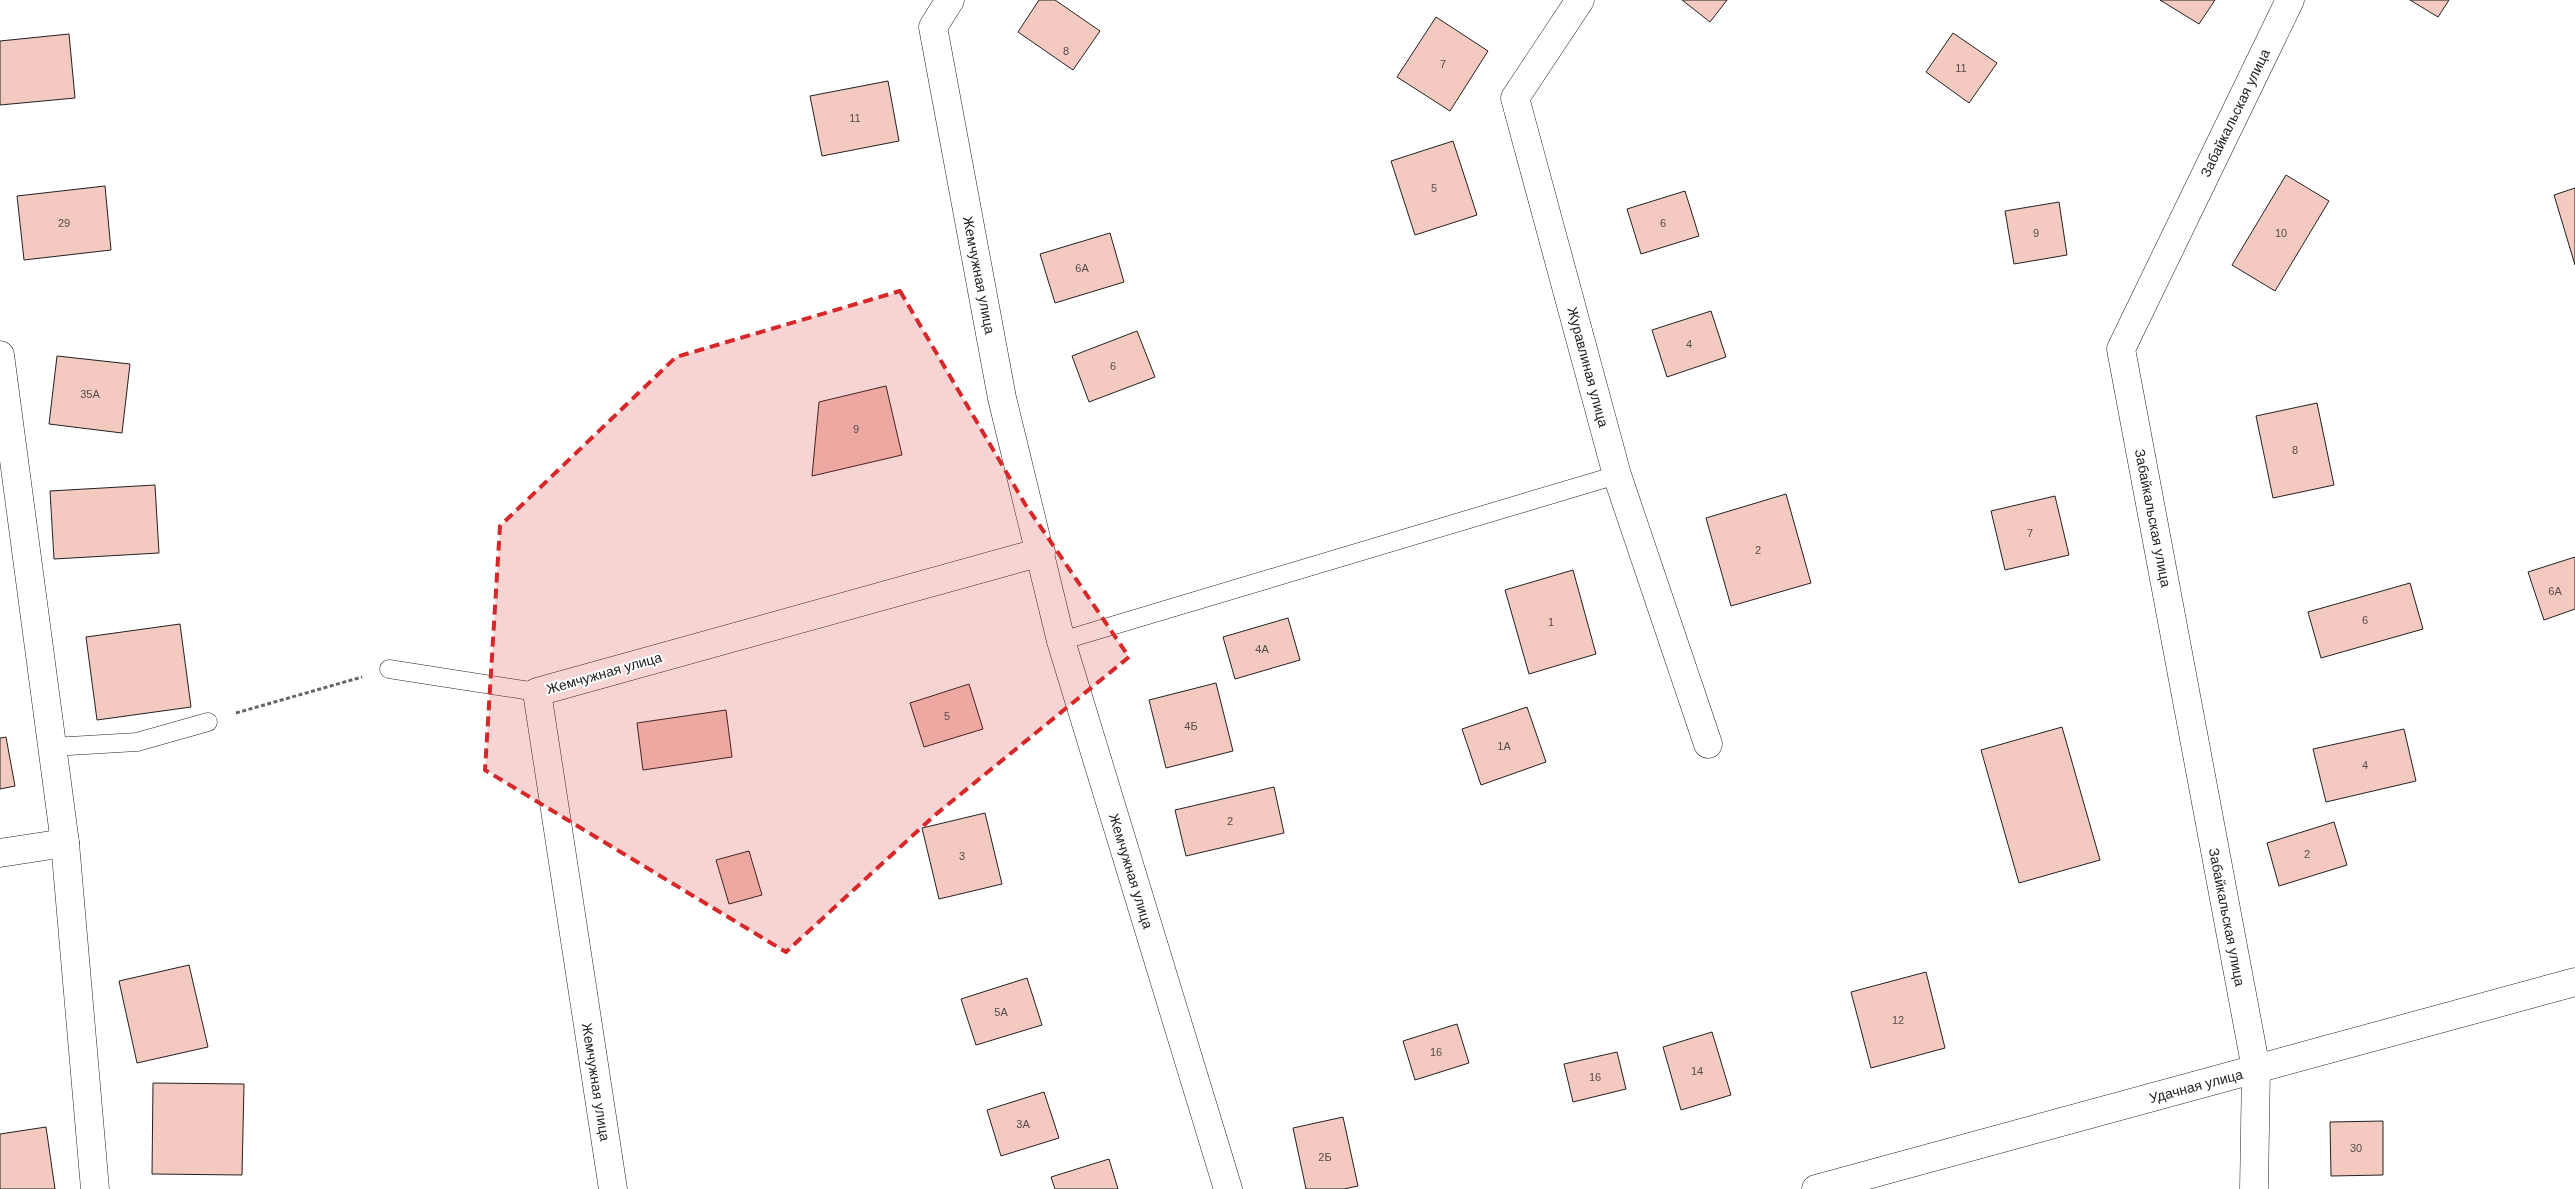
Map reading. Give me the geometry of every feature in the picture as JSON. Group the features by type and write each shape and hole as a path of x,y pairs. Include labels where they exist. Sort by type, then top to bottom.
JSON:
{"street":[{"name":"Жемчужная улица","path":"950,0 933,28 1002,398 1041,552 1061,641 1228,1189"},
{"name":"Журавлиная улица","path":"1580,0 1515,98 1617,475 1708,744"},
{"name":"Забайкальская улица","path":"2254,1189 2256,1069 2121,349 2290,0"},
{"path":"0,355 65,843 95,1189"},
{"name":"Жемчужная улица","path":"613,1189 536,692 1041,552"},
{"path":"0,853 65,843"},
{"name":"Удачная улица","path":"1816,1189 2575,982"}],"lane":[{"path":"1061,641 1617,475"},
{"path":"389,669 536,692"},
{"path":"52,747 137,742 208,722"}],"path":[{"path":"208,722 389,669"}],"highlighted area":[{"path":"900,291 1025,504 1129,657 935,815 786,952 485,770 500,526 676,357"}],"building":[{"path":"1039,0 1055,0 1100,31 1073,70 1018,32"},
{"path":"1682,0 1727,0 1710,22"},
{"path":"2160,0 2215,0 2199,24"},
{"path":"2410,0 2449,0 2438,17"},
{"path":"1436,17 1488,51 1450,111 1397,77"},
{"path":"1953,33 1997,63 1969,103 1926,72"},
{"path":"69,34 75,98 0,105 0,41"},
{"path":"888,81 899,141 822,156 810,96"},
{"path":"1453,141 1477,215 1415,235 1391,161"},
{"path":"2286,175 2329,201 2275,291 2232,265"},
{"path":"105,186 111,250 24,260 17,196"},
{"path":"2575,188 2575,265 2554,195"},
{"path":"1685,191 1699,236 1641,254 1627,209"},
{"path":"2059,202 2067,255 2014,264 2005,211"},
{"path":"1110,233 1124,282 1055,303 1040,254"},
{"path":"1711,311 1726,357 1667,377 1652,330"},
{"path":"1137,331 1155,377 1089,402 1072,356"},
{"path":"57,356 130,364 122,433 49,424"},
{"path":"886,386 902,455 812,476 819,402"},
{"path":"2317,403 2334,485 2273,498 2256,416"},
{"path":"155,485 159,553 54,559 50,491"},
{"path":"1786,494 1811,583 1731,606 1706,518"},
{"path":"2055,496 2069,555 2005,570 1991,511"},
{"path":"2575,557 2575,609 2544,620 2528,572"},
{"path":"1573,570 1596,654 1529,674 1505,590"},
{"path":"2410,583 2423,629 2321,658 2308,612"},
{"path":"1288,618 1300,660 1235,679 1223,637"},
{"path":"180,624 191,707 97,720 86,637"},
{"path":"1216,683 1233,751 1166,768 1149,700"},
{"path":"969,684 983,729 924,747 910,703"},
{"path":"1527,707 1546,762 1481,785 1462,729"},
{"path":"726,710 732,757 643,770 637,723"},
{"path":"2062,727 2100,860 2019,883 1981,750"},
{"path":"2404,729 2416,781 2326,802 2313,749"},
{"path":"6,737 15,786 0,789 0,738"},
{"path":"1274,787 1284,833 1186,856 1175,810"},
{"path":"985,813 1002,884 939,899 922,828"},
{"path":"2334,822 2347,865 2279,886 2267,843"},
{"path":"749,851 762,895 729,904 716,860"},
{"path":"189,965 208,1047 137,1063 119,981"},
{"path":"1926,972 1945,1048 1871,1068 1851,992"},
{"path":"1027,978 1042,1025 976,1045 961,999"},
{"path":"1457,1024 1469,1063 1415,1080 1403,1041"},
{"path":"1712,1032 1731,1095 1681,1110 1663,1047"},
{"path":"1617,1052 1626,1089 1573,1102 1564,1064"},
{"path":"153,1083 244,1084 242,1175 152,1174"},
{"path":"1044,1092 1059,1138 1001,1156 987,1110"},
{"path":"1343,1117 1358,1186 1344,1189 1306,1189 1293,1128"},
{"path":"2383,1121 2383,1175 2331,1176 2330,1122"},
{"path":"46,1127 55,1189 0,1189 0,1134"},
{"path":"1109,1159 1118,1189 1055,1189 1051,1177"}]}
